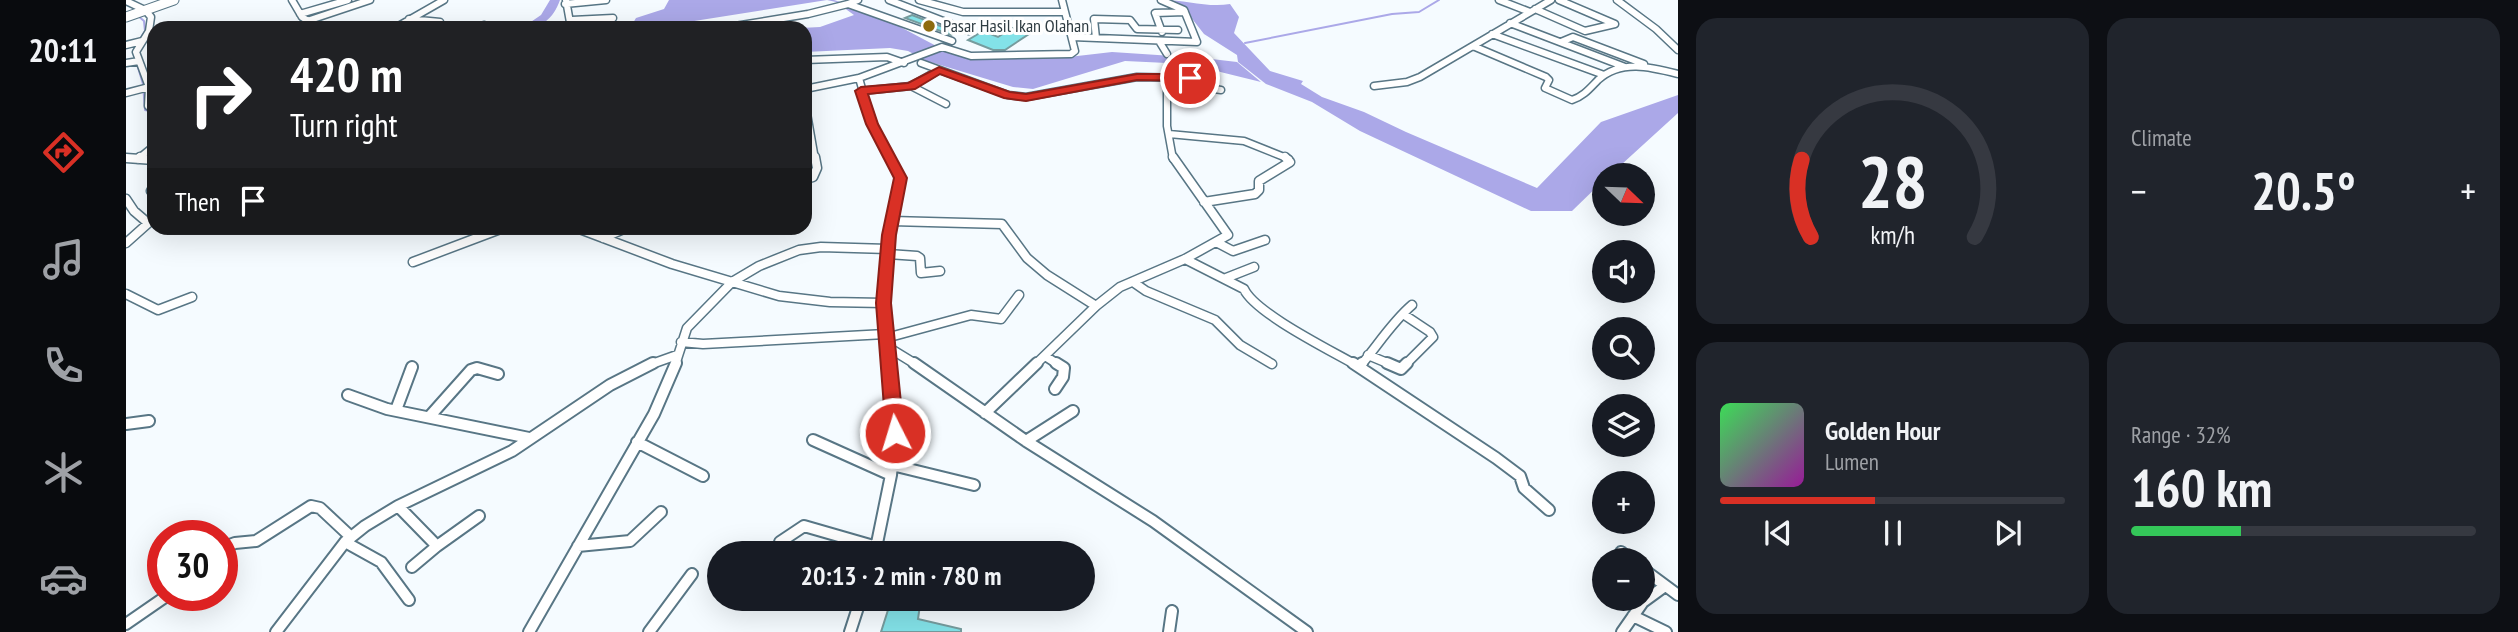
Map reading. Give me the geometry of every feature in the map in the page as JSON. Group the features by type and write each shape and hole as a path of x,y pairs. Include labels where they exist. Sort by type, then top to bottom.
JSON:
{"main road":[{"path":"126,17 174,0"}],"street":[{"path":"292,0 308,21"},
{"path":"300,14 348,0"},
{"path":"312,21 370,0"},
{"path":"406,21 444,0"},
{"path":"606,0 565,2 572,20 613,18"},
{"path":"760,21 858,0"},
{"path":"889,0 921,11"},
{"path":"812,88 859,78 904,62 942,47 972,30 899,0"},
{"path":"919,0 963,12 1065,12"},
{"path":"942,47 971,56 1064,55 1075,51 1062,0"},
{"path":"1072,37 1186,42 1197,40 1185,12 1161,0"},
{"path":"1499,0 1585,31 1615,24 1559,0"},
{"path":"1374,86 1413,80 1551,0"},
{"path":"1616,0 1656,29 1678,50"},
{"path":"126,1 145,10 150,21"},
{"path":"846,4 952,41"},
{"path":"1167,54 1156,13 1185,12"},
{"path":"409,19 430,21"},
{"path":"1096,38 1094,19 1130,20 1136,29 1178,30"},
{"path":"1510,23 1625,67 1652,68"},
{"path":"130,92 146,87 137,50 147,30"},
{"path":"1492,34 1604,75"},
{"path":"1561,42 1573,37 1652,68 1678,74"},
{"path":"129,44 142,41"},
{"path":"1186,42 1193,52"},
{"path":"1473,46 1546,78 1549,80 1545,88 1572,100 1592,89 1604,75 1625,67"},
{"path":"812,60 887,57 904,62"},
{"path":"126,63 138,61"},
{"path":"921,63 1008,95 1026,97 1137,77 1221,90"},
{"path":"861,91 911,86 939,70"},
{"path":"859,78 872,124 900,174 888,252 884,303 895,433 878,541"},
{"path":"1168,80 1190,78"},
{"path":"985,413 1119,287 1185,259 1228,233 1176,166 1169,134 1168,80"},
{"path":"911,86 946,104"},
{"path":"1169,134 1244,141 1289,159 1290,162 1259,181 1259,190 1255,194 1204,202"},
{"path":"138,159 147,152"},
{"path":"812,152 817,171 812,177"},
{"path":"126,158 147,160"},
{"path":"126,199 134,211 147,219"},
{"path":"892,220 1002,224 1027,258 1096,306"},
{"path":"126,243 130,235 147,224"},
{"path":"413,262 484,235"},
{"path":"595,235 672,264 779,296 852,303 884,303"},
{"path":"603,238 610,235"},
{"path":"1216,242 1233,251 1265,240"},
{"path":"529,632 638,442 671,378 687,328 732,282 759,266 799,250 821,247 917,256 920,258 921,272 940,271"},
{"path":"1185,259 1245,290 1246,296 1276,318 1359,366 1496,458 1520,477 1524,488 1549,510"},
{"path":"1226,278 1254,267"},
{"path":"1133,282 1146,291 1215,320 1240,345 1272,364"},
{"path":"126,294 154,311 164,310 192,297"},
{"path":"681,342 703,344 886,340 971,315 997,320 1019,295"},
{"path":"1359,366 1412,305"},
{"path":"1368,355 1401,369 1433,337 1430,331 1403,314"},
{"path":"886,340 985,413 1153,522 1307,632"},
{"path":"276,632 348,540 398,506 512,451 610,385 659,360 677,355"},
{"path":"1045,356 1064,368 1063,377 1055,389"},
{"path":"396,410 412,367"},
{"path":"430,416 471,370 477,368 498,374"},
{"path":"348,395 396,410 529,438"},
{"path":"1026,441 1073,411"},
{"path":"126,424 149,421"},
{"path":"813,440 891,470 974,485"},
{"path":"638,442 702,476"},
{"path":"238,543 256,541 311,506 320,508 348,540 381,562 409,600"},
{"path":"398,506 437,546"},
{"path":"578,545 630,541 661,512"},
{"path":"412,567 479,516"},
{"path":"782,541 804,526 849,541"},
{"path":"649,632 692,574"},
{"path":"1655,578 1678,595"},
{"path":"1622,632 1647,598 1665,586"},
{"path":"126,624 147,610"},
{"path":"850,632 857,611"},
{"path":"1169,632 1172,611"},
{"path":"1633,617 1665,632"}],"shaded area":[{"path":"669,0 827,0 694,21 634,21 636,18 664,9"},
{"path":"827,0 834,0 874,13 942,49 963,56 1060,58 1112,52 1203,58 1237,62 1261,82 1188,64 1125,61 1033,89 1013,87 927,61 908,51 890,48 812,52 812,27 854,15 836,2"},
{"path":"1163,0 1230,4 1239,17 1234,33 1270,71 1303,81 1301,84 1322,97 1364,112 1537,188 1601,122 1678,95 1678,113 1623,163 1592,163 1592,192 1572,211 1531,211 1360,131 1312,102 1266,84 1238,62 1237,55 1204,34 1186,11"}],"building":[{"name":"Pasar Hasil Ikan Olahan","path":"912,15 956,32 951,35 905,18"},
{"path":"1012,28 1029,34 1005,50 993,50 968,40 983,31 998,37"},
{"path":"888,611 919,611 918,619 961,629 961,632 881,632"}],"waterway":[{"path":"540,21 555,0"},
{"path":"1245,43 1392,14 1419,12 1439,0"},
{"path":"137,15 144,21 145,31 140,39"},
{"path":"133,51 143,84 147,110"}],"place":[{"name":"Pasar Hasil Ikan Olahan","path":"929,26"}],"route":[{"path":"895,433 884,303 889,235 900,174 872,124 861,91 911,86 939,70 1008,95 1026,97 1137,77 1190,78"}]}
